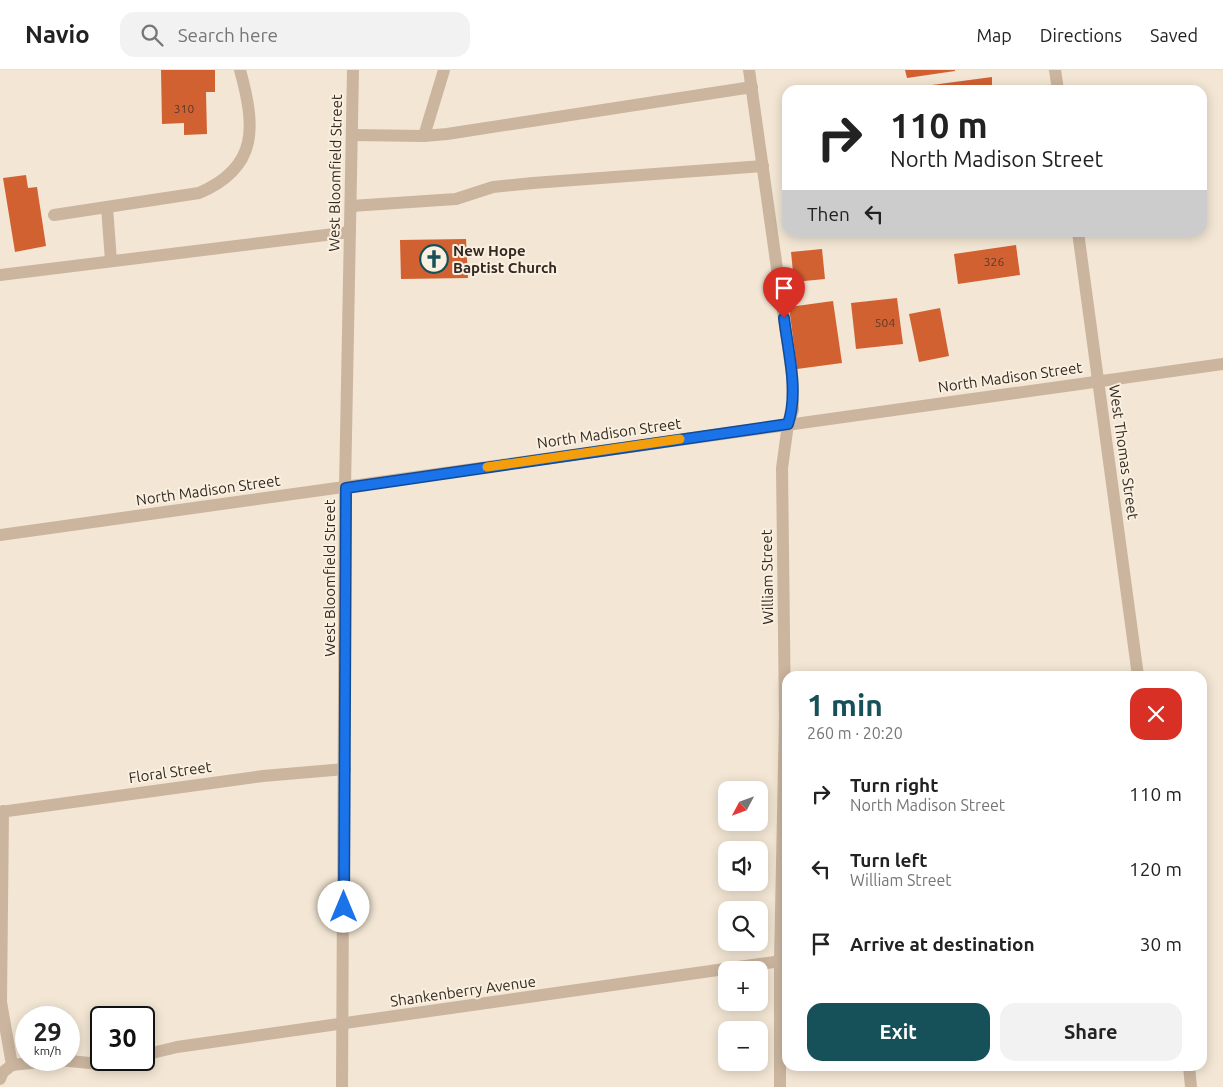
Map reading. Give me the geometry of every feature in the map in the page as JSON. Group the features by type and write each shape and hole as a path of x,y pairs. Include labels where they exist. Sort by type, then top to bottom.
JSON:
{"street":[{"path":"54,215 199,193 220,184 236,170 247,149 251,128 249,103 240,70"},
{"name":"West Bloomfield Street","path":"342,1087 346,488 353,70"},
{"path":"424,136 444,70"},
{"name":"William Street","path":"749,70 792,376 793,410 788,424 782,468 785,671"},
{"path":"1055,70 1057,85"},
{"path":"353,135 424,136 752,87"},
{"path":"351,206 456,199 493,187 533,183 763,166"},
{"path":"107,207 111,261"},
{"path":"0,275 350,232"},
{"name":"West Thomas Street","path":"1079,237 1137,671"},
{"name":"North Madison Street","path":"0,535 1223,364"},
{"name":"Floral Street","path":"1,812 263,776 345,769"},
{"path":"1,812 2,1002 12,1064"},
{"name":"Shankenberry Avenue","path":"155,1052 782,960"},
{"name":"William Street","path":"780,1087 782,1024"},
{"path":"0,1079 3,1072 12,1064 59,1060 90,1063"},
{"path":"1189,1071 1191,1087"}],"building":[{"path":"161,70 215,70 215,92 206,92 207,134 184,135 184,123 162,124"},
{"path":"905,70 955,70 955,71 907,78"},
{"path":"992,77 992,85 932,85"},
{"path":"26,175 28,188 37,187 46,246 15,252 3,178"},
{"name":"New Hope Baptist Church","path":"466,239 468,278 401,279 400,240"},
{"path":"1016,245 1020,275 958,284 954,254"},
{"path":"822,249 825,279 794,282 791,252"},
{"path":"897,298 903,344 856,349 851,303"},
{"path":"833,301 842,363 797,369 789,307"},
{"path":"940,308 949,356 919,362 909,314"}],"slow traffic":[{"path":"487,467 680,439"}],"place":[{"name":"New Hope Baptist Church","path":"434,259"}],"route":[{"path":"344,907 346,488 788,424 793,410 792,376 784,318"}]}
